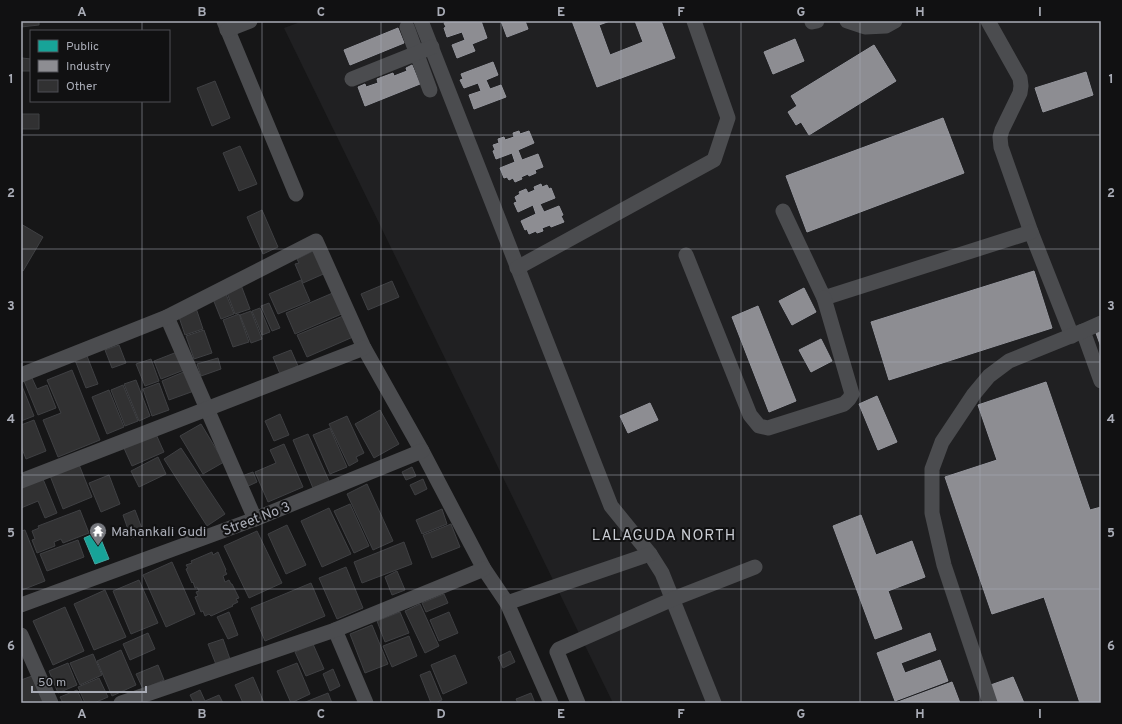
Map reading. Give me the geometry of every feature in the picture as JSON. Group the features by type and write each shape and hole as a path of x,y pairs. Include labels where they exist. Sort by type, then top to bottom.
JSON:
{"street":[{"path":"250,21 226,25 296,194"},
{"path":"421,21 611,506 650,554 662,573 714,703"},
{"path":"517,268 714,160 728,118 694,21"},
{"path":"847,21 866,27 886,26 895,21"},
{"path":"988,21 1020,78 1021,86 1020,93 1002,130 1000,138 1001,146 1030,232 1101,381"},
{"path":"407,27 430,90"},
{"path":"352,79 432,47"},
{"path":"686,255 750,415 759,426 768,428 844,404 852,394 824,298 783,211"},
{"path":"824,298 1030,232"},
{"path":"21,375 167,317 316,241 364,348 422,451 484,569 507,603 551,703"},
{"path":"167,317 256,519"},
{"path":"990,703 944,565 932,513 932,469 942,442 988,376 1009,361 1078,334 1101,323"},
{"path":"21,481 364,348"},
{"name":"Street No 3","path":"21,605 256,519 422,451"},
{"path":"507,603 650,554"},
{"path":"578,703 557,652 559,649 672,599 755,567"},
{"path":"121,703 335,630 484,569"},
{"path":"335,630 366,703"},
{"path":"21,635 50,703"}],"shaded area":[{"path":"303,21 1101,21 1101,703 613,703 284,28"}],"building: Public":[{"path":"98,532 109,559 95,564 84,538"}],"building: Industry":[{"path":"449,21 481,21 487,38 472,44 475,51 457,58 452,45 465,40 462,32 447,37 444,23"},
{"path":"501,21 525,21 528,29 507,37"},
{"path":"572,21 610,21 599,25 610,55 643,42 635,21 661,21 675,58 597,87"},
{"path":"398,28 404,43 350,65 344,50"},
{"path":"795,39 804,61 773,74 764,52"},
{"path":"874,45 896,81 809,135 801,122 796,125 788,112 797,106 791,96"},
{"path":"493,62 498,75 486,80 490,89 501,85 506,97 474,109 469,95 481,91 478,83 464,88 460,80 463,79 461,74"},
{"path":"412,65 420,84 365,106 358,87 365,84 366,87 378,83 377,79 393,73 394,76 407,71 406,68"},
{"path":"1086,72 1093,95 1043,112 1035,88"},
{"path":"943,118 964,173 807,232 786,176"},
{"path":"519,131 520,134 529,131 534,143 518,150 522,160 538,154 543,167 535,170 536,173 521,177 522,179 515,182 513,178 509,180 507,177 504,178 500,168 515,162 512,153 496,159 493,151 495,150 493,145 499,143 498,139 504,137 505,140 514,137 513,133"},
{"path":"541,184 542,187 547,185 549,189 551,188 555,198 540,204 544,212 559,206 564,222 551,227 550,225 542,228 543,231 537,233 536,231 529,234 527,229 525,230 521,221 536,214 533,205 518,212 514,203 517,202 515,197 520,194 519,192 526,189 528,193 535,190 534,187"},
{"path":"1034,271 1052,328 889,380 871,322"},
{"path":"804,288 816,312 792,325 779,301"},
{"path":"758,306 796,401 769,412 732,317"},
{"path":"1101,331 1101,347 1096,333"},
{"path":"821,339 832,361 811,372 799,350"},
{"path":"1046,382 1090,510 1101,507 1101,703 1080,703 1044,597 992,614 945,477 997,460 978,405"},
{"path":"877,396 897,442 878,450 859,404"},
{"path":"650,403 658,420 628,433 620,416"},
{"path":"861,515 876,555 912,541 925,577 888,591 902,629 875,639 833,526"},
{"path":"930,633 936,650 901,663 905,673 940,660 948,681 895,701 877,653"},
{"path":"1013,677 1024,703 992,703 985,687"},
{"path":"952,682 960,703 898,702"}],"building: Other":[{"path":"21,21 39,21 39,25 21,27"},
{"path":"21,55 22,58 30,59 30,71 21,71"},
{"path":"215,81 230,118 212,126 197,88"},
{"path":"21,114 39,114 39,129 22,129 21,133"},
{"path":"240,146 257,184 239,191 223,153"},
{"path":"262,210 278,247 263,254 247,217"},
{"path":"21,224 43,237 23,271 21,270"},
{"path":"317,249 328,272 303,283 295,264 299,263 297,259"},
{"path":"301,280 310,301 278,314 269,294"},
{"path":"392,281 399,297 368,310 361,294"},
{"path":"241,285 250,309 235,314 226,290"},
{"path":"335,292 344,313 295,334 286,313"},
{"path":"226,294 234,314 221,319 213,299"},
{"path":"269,303 280,328 272,331 261,306"},
{"path":"196,308 203,329 185,335 178,314"},
{"path":"260,308 270,332 262,335 252,311"},
{"path":"251,311 262,339 251,343 240,315"},
{"path":"239,314 249,342 233,347 223,320"},
{"path":"343,316 353,337 307,357 297,335"},
{"path":"204,330 212,353 194,359 186,336"},
{"path":"119,345 126,363 112,368 105,350"},
{"path":"291,350 298,366 280,374 273,357"},
{"path":"177,352 184,370 161,379 154,361"},
{"path":"87,356 98,384 86,388 75,360"},
{"path":"218,358 221,369 201,376 197,364"},
{"path":"151,359 159,381 145,386 136,364"},
{"path":"72,370 100,440 58,457 43,420 61,413 47,380"},
{"path":"186,371 194,391 169,400 162,381"},
{"path":"32,378 37,389 47,385 56,408 38,415 24,381"},
{"path":"136,380 150,416 139,421 124,384"},
{"path":"159,383 169,410 152,416 143,389"},
{"path":"123,385 138,421 125,426 111,390"},
{"path":"21,386 34,416 21,421"},
{"path":"109,390 124,427 107,434 92,397"},
{"path":"380,410 399,444 374,458 355,424"},
{"path":"280,414 289,435 274,441 265,421"},
{"path":"347,416 364,453 356,457 358,461 349,466 329,424"},
{"path":"34,420 46,451 26,459 21,446 21,425"},
{"path":"201,424 224,462 203,474 180,436"},
{"path":"330,428 347,467 330,474 313,435"},
{"path":"155,432 164,452 132,466 123,446"},
{"path":"308,434 329,481 313,488 293,440"},
{"path":"284,444 303,487 268,502 255,472 276,463 270,450"},
{"path":"181,448 225,514 207,526 164,459"},
{"path":"158,457 166,474 139,487 131,471"},
{"path":"78,462 92,497 63,509 49,473"},
{"path":"412,467 416,476 406,480 402,472"},
{"path":"253,472 257,482 244,488 239,477"},
{"path":"109,475 120,504 101,512 89,483"},
{"path":"43,479 57,513 45,518 38,501 21,508 21,487"},
{"path":"423,479 427,489 415,495 410,485"},
{"path":"367,484 393,541 373,550 347,494"},
{"path":"350,504 369,546 354,553 334,511"},
{"path":"329,508 351,554 322,567 301,521"},
{"path":"442,509 447,524 422,534 416,520"},
{"path":"80,510 89,533 63,543 61,539 54,542 55,546 37,553 32,540 35,539 32,531 39,528 38,526"},
{"path":"135,510 144,534 131,538 123,515"},
{"path":"451,524 460,547 432,558 423,535"},
{"path":"287,525 306,565 286,574 268,534"},
{"path":"25,530 45,581 22,590 21,531"},
{"path":"257,531 282,583 249,598 224,546"},
{"path":"78,540 84,557 47,571 40,554"},
{"path":"404,542 412,564 362,583 354,562"},
{"path":"212,552 213,555 218,552 227,574 223,576 225,582 229,580 239,598 236,599 238,602 232,605 233,606 211,616 209,614 205,616 203,611 201,612 195,597 198,596 196,592 199,591 197,587 195,588 193,582 192,583 186,569 188,568 186,565 192,563 191,561"},
{"path":"172,562 195,614 166,627 143,575"},
{"path":"346,567 363,608 337,619 319,578"},
{"path":"397,571 405,590 392,595 385,577"},
{"path":"139,580 158,623 131,634 113,591"},
{"path":"311,583 325,616 265,641 251,608"},
{"path":"105,590 126,637 94,650 74,604"},
{"path":"444,594 448,603 426,612 422,603"},
{"path":"420,604 439,646 425,653 405,611"},
{"path":"65,607 84,651 53,665 33,621"},
{"path":"229,612 238,635 228,639 217,617"},
{"path":"400,612 409,633 385,642 377,621"},
{"path":"449,612 458,633 439,641 430,620"},
{"path":"372,625 388,664 365,673 350,634"},
{"path":"148,633 155,649 130,660 123,644"},
{"path":"409,636 417,656 392,667 383,646"},
{"path":"223,639 231,662 217,667 208,644"},
{"path":"313,644 324,669 306,676 295,652"},
{"path":"121,650 136,685 112,696 97,661"},
{"path":"510,651 515,662 503,668 498,657"},
{"path":"93,654 102,675 80,685 70,663"},
{"path":"455,655 467,683 443,694 431,665"},
{"path":"68,663 77,685 58,693 49,671"},
{"path":"297,663 310,694 291,703 277,671"},
{"path":"158,665 164,680 143,689 136,674"},
{"path":"333,669 340,686 330,691 323,674"},
{"path":"430,671 442,700 435,703 431,703 420,675"},
{"path":"32,676 44,703 21,703 21,680"},
{"path":"253,677 264,703 243,703 235,685"},
{"path":"99,678 108,697 94,703 85,703 78,687"},
{"path":"77,690 83,703 63,703 60,697"},
{"path":"200,690 205,701 219,695 223,703 194,703 190,695"},
{"path":"328,693 332,703 303,703"},
{"path":"531,693 535,703 518,703 516,699"}],"place":[{"name":"Mahankali Gudi","path":"98,546"}],"district":[{"name":"LALAGUDA NORTH","path":"664,535"}]}
